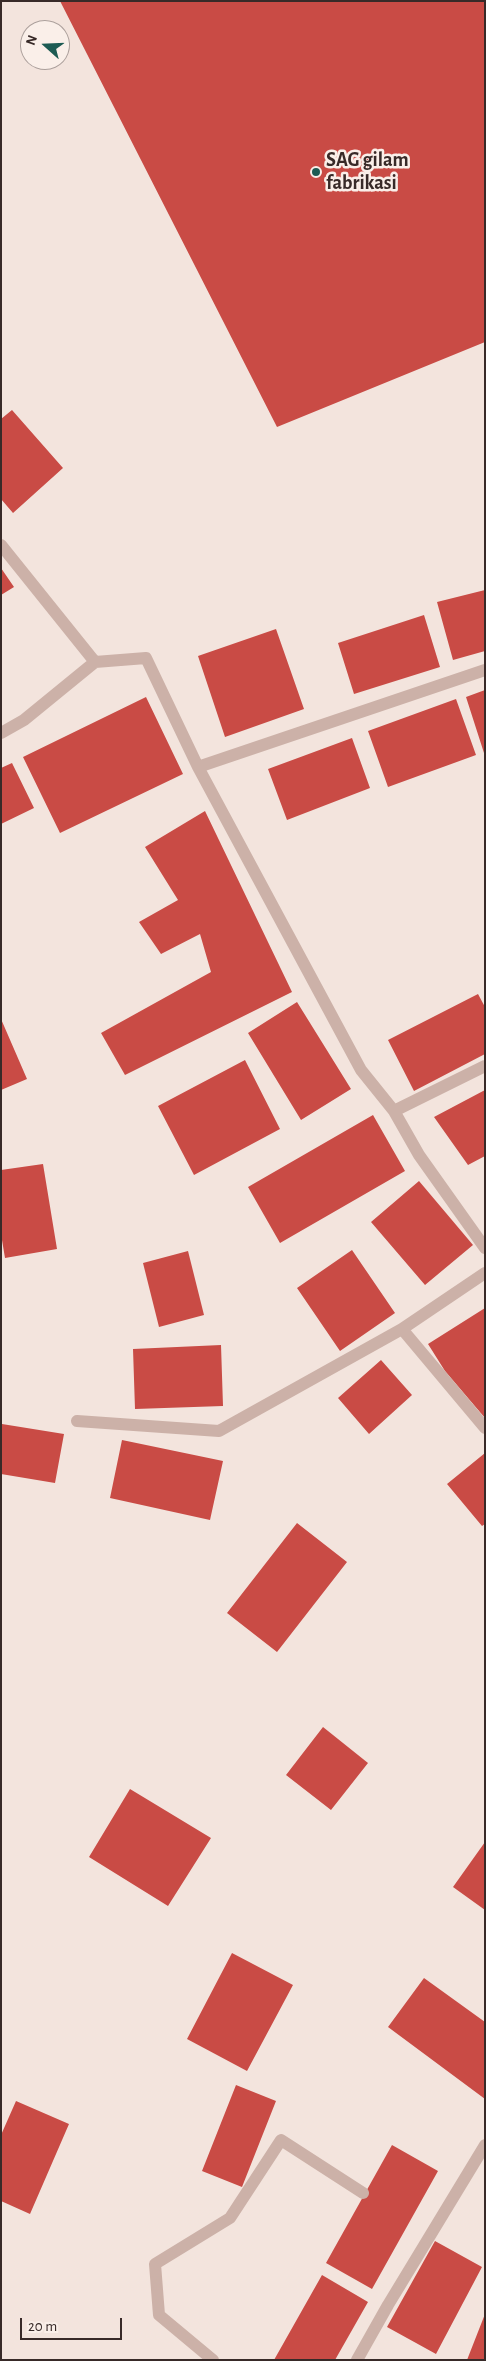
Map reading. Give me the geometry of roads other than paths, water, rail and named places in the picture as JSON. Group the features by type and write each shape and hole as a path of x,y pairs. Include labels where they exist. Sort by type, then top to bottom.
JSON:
{"street":[{"path":"1,545 95,662"},
{"path":"1,733 24,720 95,662 146,658 198,767 361,1070 394,1111 420,1155 485,1248"},
{"path":"198,767 485,670"},
{"path":"394,1111 485,1066"},
{"path":"77,1421 218,1430 402,1329 485,1273"},
{"path":"402,1329 485,1428"},
{"path":"213,2360 159,2315 155,2264 230,2218 281,2140 363,2193"},
{"path":"357,2360 393,2296 485,2145"}],"place":[{"name":"SAG gilam fabrikasi","path":"316,172"}]}
